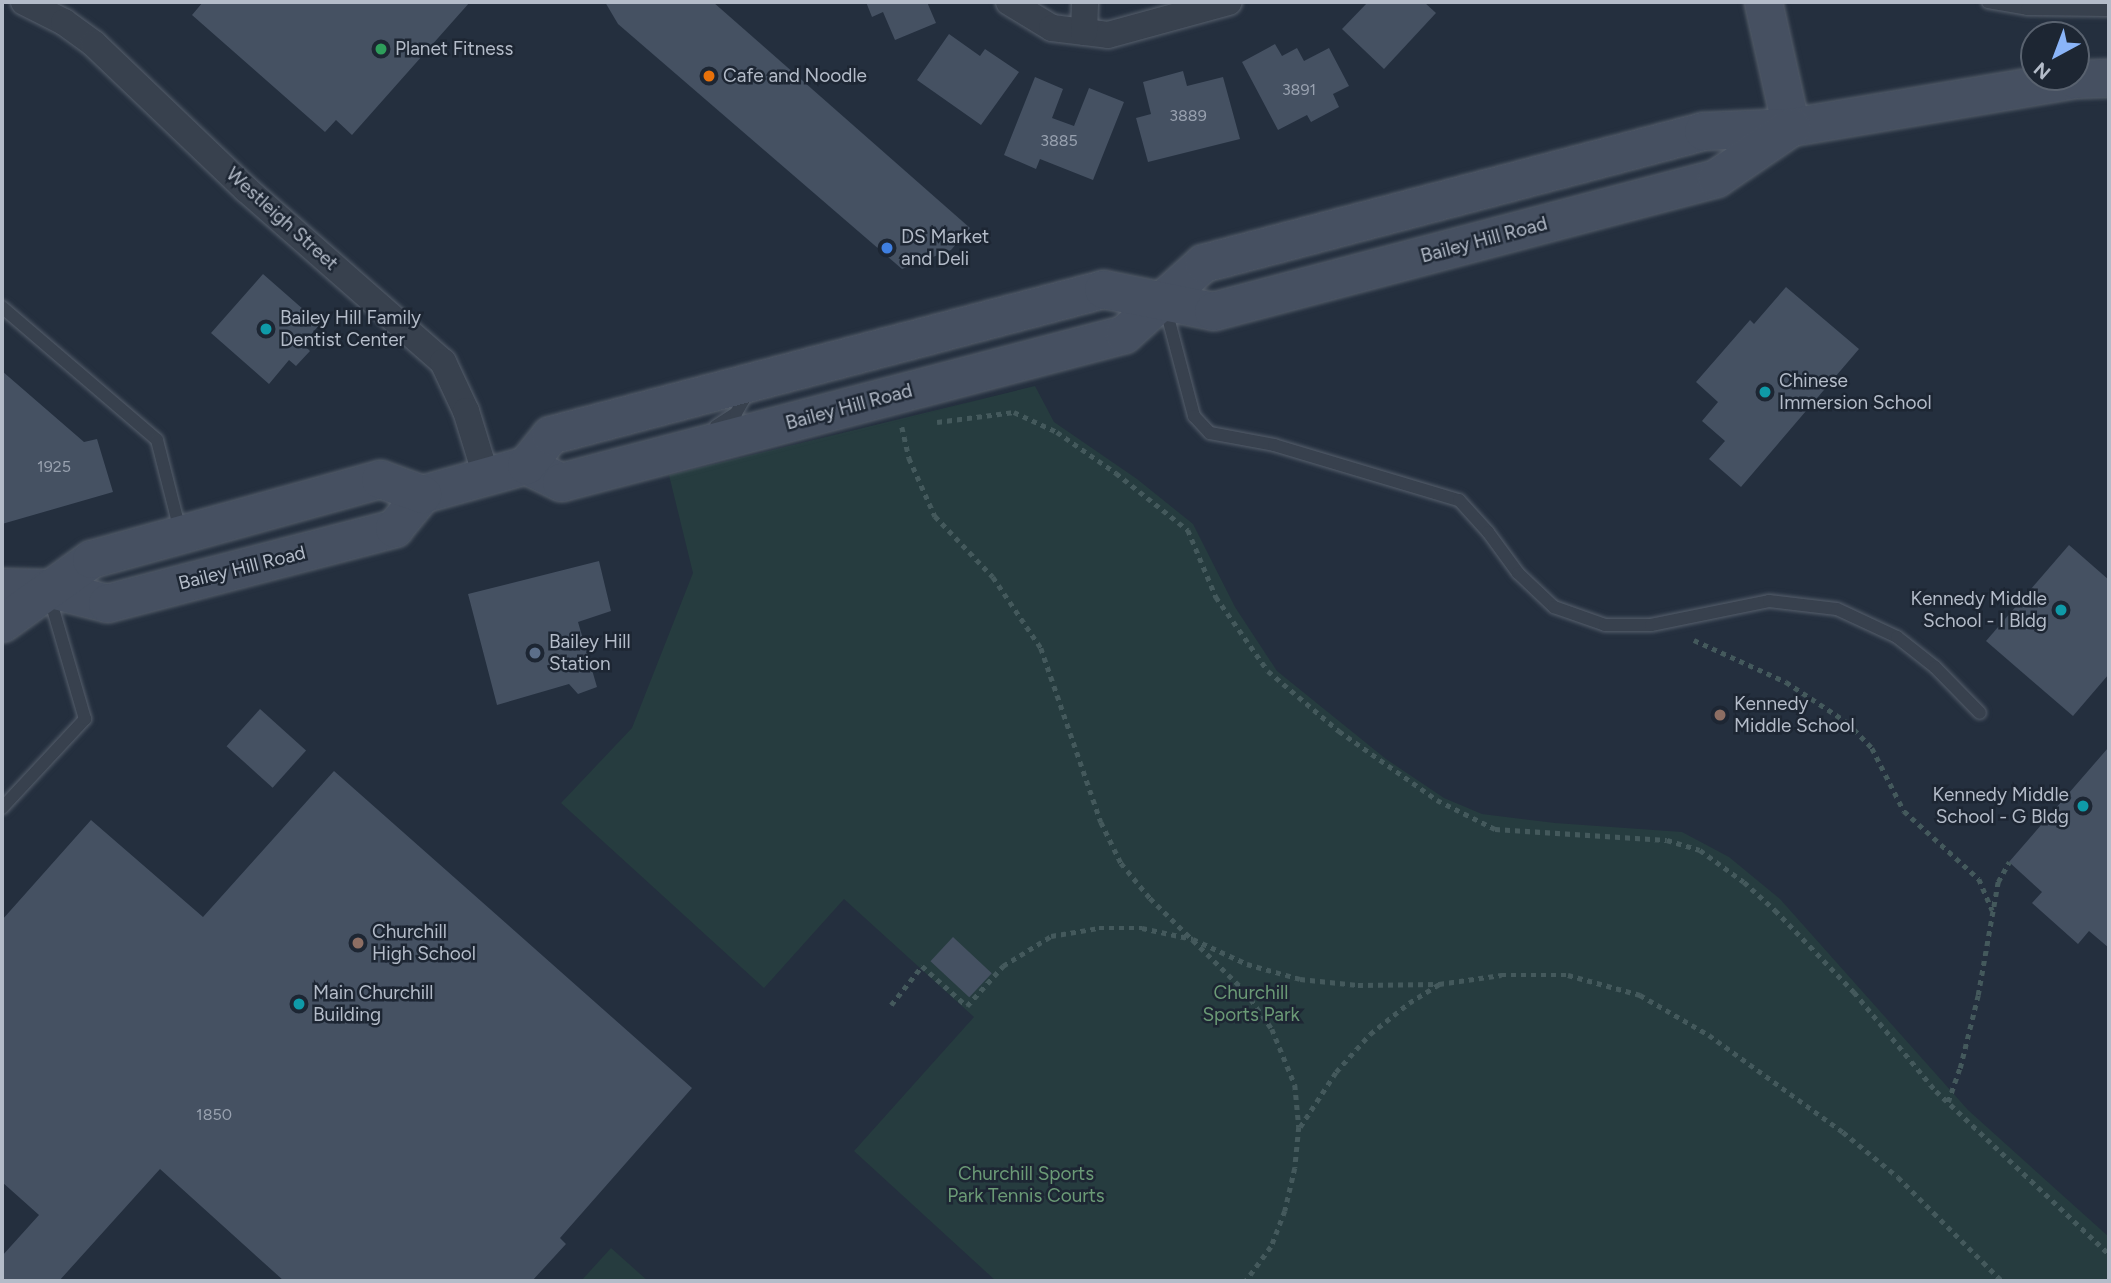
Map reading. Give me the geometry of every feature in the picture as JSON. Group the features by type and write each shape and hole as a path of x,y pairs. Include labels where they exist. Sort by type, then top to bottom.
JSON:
{"main road":[{"path":"1763,2 1791,127"},
{"name":"Bailey Hill Road","path":"1791,127 1716,178 1213,311 1163,299 1104,289 551,435 526,465 561,482 657,450 823,414 905,416 1124,334 1163,299 1203,263 1703,131 1791,127 2075,79 2109,78"},
{"path":"823,414 846,376 847,359"},
{"path":"2,623 47,587 91,559 380,479 422,494 526,465"},
{"name":"Bailey Hill Road","path":"2,587 47,587 107,603 394,528 422,494"}],"street":[{"name":"Westleigh Street","path":"24,2 57,18 94,44 247,190 443,362 466,411 486,476"},
{"path":"1009,2 1052,28 1108,35 1229,2"},
{"path":"1084,32 1085,2"}],"lane":[{"path":"1988,2 2027,9 2109,10"},
{"path":"1163,299 1194,416 1210,433 1274,445 1459,500 1518,573 1554,607 1605,625 1651,625 1769,601 1838,609 1898,637 1935,667 1980,713"},
{"path":"2,307 157,440 181,534"},
{"path":"700,430 724,424 736,413 754,383"},
{"path":"2,808 85,719 47,587"}],"path":[{"path":"927,424 1014,412 1057,432 1116,474 1188,530 1216,597 1268,671 1339,731 1437,800 1495,829 1667,840 1700,850 1744,882 1775,910 1854,992 1948,1102 2109,1254"},
{"path":"905,416 909,458 935,516 993,577 1041,648 1101,822 1121,863 1150,898 1245,991 1272,1028 1295,1085 1299,1127 1295,1168 1285,1211 1271,1247 1246,1281"},
{"path":"1651,625 1715,648 1786,682 1847,722 1872,748 1904,811 1979,879 1992,910"},
{"path":"1948,1102 1960,1068 1978,995 1998,882 2009,862"},
{"path":"891,1005 922,966 967,1006 1003,966 1051,936 1099,928 1142,928 1193,939 1247,964 1300,979 1358,985 1439,984 1501,975 1568,975 1640,995 1709,1035 1843,1132 1898,1177 2002,1281"},
{"path":"1299,1127 1336,1072 1370,1034 1409,1003 1439,984"}],"green space":[{"name":"Churchill Sports Park","path":"1035,386 1054,422 1137,479 1193,524 1235,607 1277,671 1386,759 1444,798 1482,814 1555,823 1682,832 1729,857 1780,899 1968,1110 2109,1237 2109,1281 996,1281 854,1151 974,1017 844,899 764,988 561,803 632,728 693,573 669,475"},
{"path":"611,1248 648,1281 581,1281"}],"building":[{"path":"203,2 470,2 352,135 336,120 325,132 192,15"},
{"path":"605,2 713,2 970,228 951,250 902,269 618,24"},
{"path":"866,2 927,2 936,23 895,40 883,12 872,17"},
{"path":"1368,2 1424,2 1436,13 1384,69 1342,29"},
{"path":"949,34 980,56 985,49 1019,72 981,125 917,80"},
{"path":"1275,44 1282,56 1297,48 1304,61 1329,48 1349,86 1333,94 1339,107 1311,122 1307,115 1278,130 1242,62"},
{"path":"1183,71 1187,86 1223,77 1240,139 1148,162 1136,118 1151,114 1143,82"},
{"path":"1035,77 1063,89 1052,118 1074,126 1089,88 1124,102 1093,180 1040,159 1036,169 1004,155"},
{"name":"Bailey Hill Family Dentist Center","path":"263,274 320,324 303,344 310,351 296,366 289,360 269,384 211,333"},
{"name":"Chinese Immersion School","path":"1786,287 1859,349 1741,487 1709,459 1725,441 1702,421 1718,402 1696,382 1750,320 1754,324"},
{"path":"2,371 84,442 97,439 113,492 2,524"},
{"name":"Kennedy Middle School - I Bldg","path":"2069,545 2109,580 2109,674 2073,716 1986,641"},
{"name":"Bailey Hill Station","path":"599,561 611,611 578,622 597,687 578,694 569,684 497,705 468,594"},
{"path":"260,709 306,750 273,788 227,746"},
{"name":"Kennedy Middle School - G Bldg","path":"2108,748 2109,948 2089,931 2078,944 2032,903 2042,892 2009,862"},
{"name":"Main Churchill Building","path":"334,771 692,1088 560,1238 566,1244 532,1281 284,1281 160,1169 59,1281 2,1281 2,1256 39,1215 2,1182 2,920 91,820 203,917"},
{"path":"953,937 992,973 969,997 930,961"}],"place":[{"name":"Planet Fitness","path":"381,49"},
{"name":"Cafe and Noodle","path":"709,76"},
{"name":"DS Market and Deli","path":"887,248"},
{"name":"Bailey Hill Family Dentist Center","path":"266,329"},
{"name":"Chinese Immersion School","path":"1765,392"},
{"name":"Kennedy Middle School - I Bldg","path":"2061,610"},
{"name":"Bailey Hill Station","path":"535,653"},
{"name":"Kennedy Middle School","path":"1720,715"},
{"name":"Kennedy Middle School - G Bldg","path":"2083,806"},
{"name":"Churchill High School","path":"358,943"},
{"name":"Main Churchill Building","path":"299,1004"}],"park label":[{"name":"Churchill Sports Park Tennis Courts","path":"1026,1185"}]}
